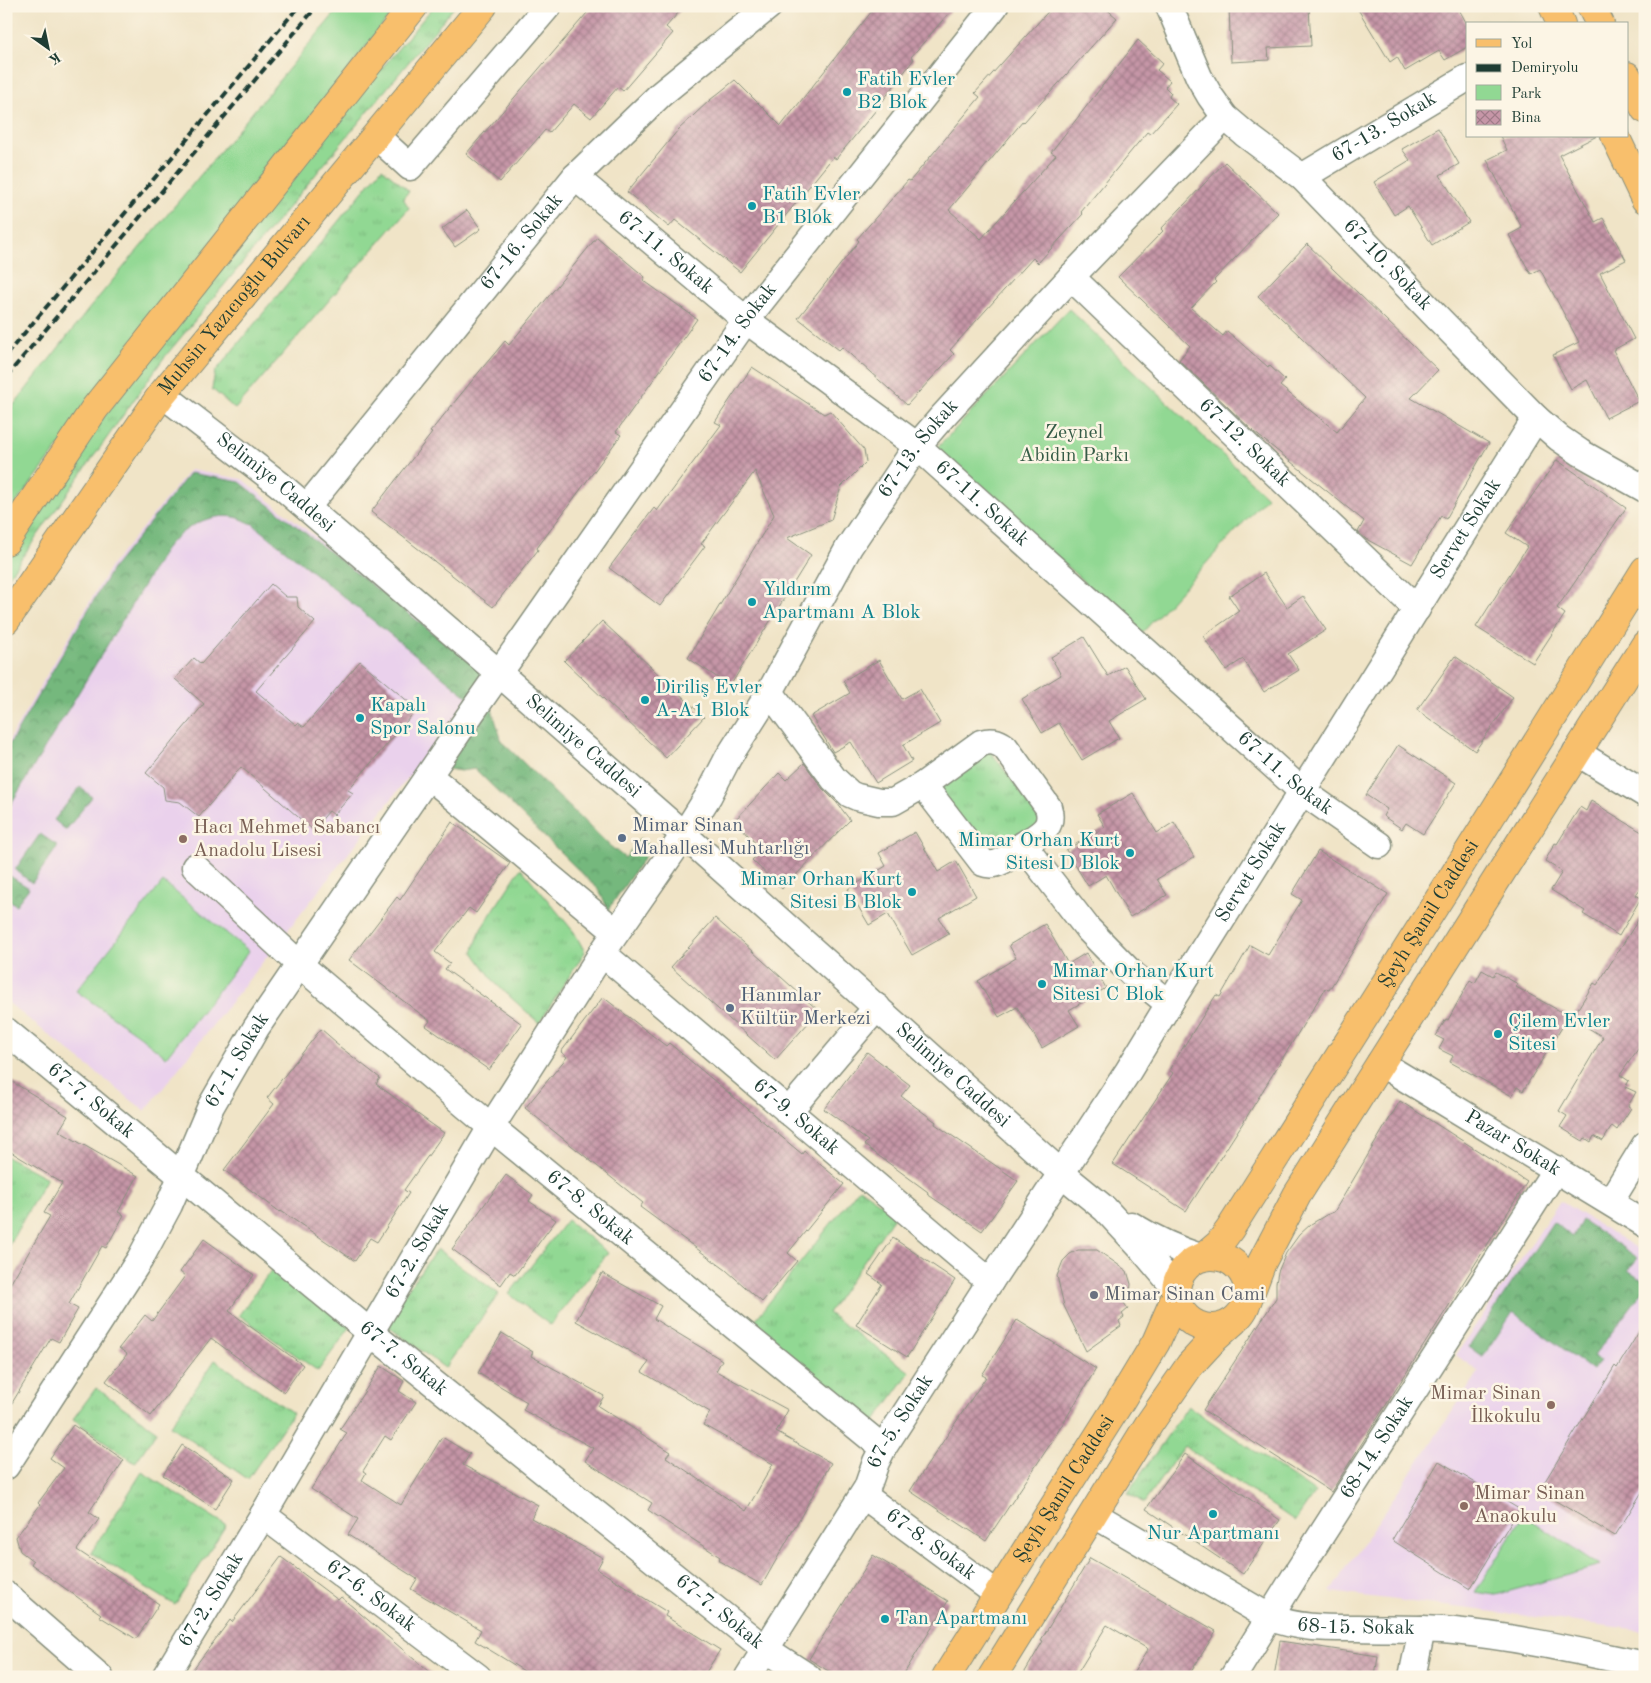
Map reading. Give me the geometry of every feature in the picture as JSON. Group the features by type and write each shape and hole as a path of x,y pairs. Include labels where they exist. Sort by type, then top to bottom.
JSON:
{"main road":[{"path":"6,541 95,408 414,6"},
{"name":"Muhsin Yazıcıoğlu Bulvarı","path":"6,620 162,394 483,6"},
{"path":"1591,6 1599,22"},
{"path":"1628,78 1645,108"},
{"path":"1616,138 1645,199"},
{"name":"Şeyh Şamil Caddesi","path":"1203,1256 1219,1244 1230,1229 1645,570"},
{"name":"Şeyh Şamil Caddesi","path":"992,1677 1149,1424 1190,1365 1241,1310 1262,1262 1297,1195 1645,645"},
{"path":"1203,1256 1224,1257 1235,1263 1244,1273 1248,1286 1241,1310 1222,1327 1196,1325 1191,1322 1182,1312 1176,1292 1178,1278 1185,1267 1203,1256"},
{"name":"Şeyh Şamil Caddesi","path":"946,1677 1156,1342 1176,1292"}],"street":[{"path":"376,136 410,168 548,6"},
{"name":"67-16. Sokak","path":"307,507 575,177 661,94 769,6"},
{"name":"67-14. Sokak","path":"500,674 746,320 994,6"},
{"name":"67-10. Sokak","path":"1170,6 1199,77 1225,117 1302,177 1536,418 1559,438 1581,453 1645,490"},
{"name":"67-13. Sokak","path":"1302,177 1466,79"},
{"name":"67-13. Sokak","path":"684,835 709,795 728,758 770,692 849,547 917,446 1071,277 1225,117"},
{"name":"67-11. Sokak","path":"575,177 746,320 917,446 1302,792 1379,845"},
{"name":"67-12. Sokak","path":"1071,277 1417,610"},
{"name":"Selimiye Caddesi","path":"162,394 307,507 500,674 684,835 1061,1173 1105,1209 1155,1240 1175,1250 1203,1256"},
{"name":"Servet Sokak","path":"1061,1173 1127,1073 1536,418"},
{"name":"67-1. Sokak","path":"6,1466 140,1258 169,1205 211,1106 256,1028 500,674"},
{"path":"770,692 825,769 850,794 879,802 893,802 923,785 981,743 987,741 1000,744 1005,748 1042,800 1050,814 1050,821 1046,828 999,863 988,866 983,863 923,785"},
{"path":"1576,752 1645,794"},
{"name":"67-9. Sokak","path":"429,776 788,1112 990,1282"},
{"name":"67-2. Sokak","path":"165,1677 371,1333 491,1127 609,943 684,835"},
{"path":"1023,845 1088,928 1131,973 1169,1004"},
{"name":"67-8. Sokak","path":"195,867 300,965 491,1127 883,1448"},
{"path":"788,1112 877,1007"},
{"name":"67-7. Sokak","path":"6,1031 371,1333 765,1649 808,1677"},
{"name":"Pazar Sokak","path":"1380,1063 1645,1224"},
{"path":"1610,1202 1645,1145"},
{"name":"68-14. Sokak","path":"1237,1675 1269,1617 1556,1169"},
{"name":"67-5. Sokak","path":"748,1677 863,1495 883,1448 1061,1173"},
{"name":"Selimiye Caddesi","path":"1105,1209 1143,1250 1176,1292"},
{"name":"67-8. Sokak","path":"863,1495 997,1594"},
{"name":"68-15. Sokak","path":"1093,1514 1269,1617 1300,1626 1422,1629 1486,1635 1645,1665"},
{"name":"67-6. Sokak","path":"263,1515 478,1677"},
{"path":"6,1595 100,1677"},
{"path":"1412,1677 1422,1629"}],"shaded area":[{"name":"Hacı Mehmet Sabancı Anadolu Lisesi","path":"190,470 242,479 490,674 145,1111 6,1001 6,745 110,567"},
{"path":"1560,1201 1645,1253 1645,1622 1642,1630 1330,1592 1479,1372 1456,1355"}],"green space":[{"path":"341,6 397,6 6,516 6,415 88,310"},
{"path":"434,6 455,6 163,359 6,580 6,555 59,474 335,124"},
{"path":"382,168 409,191 403,198 409,208 235,409 212,389 215,372"},
{"name":"Zeynel Abidin Parkı","path":"1069,309 1267,497 1141,634 937,448"},
{"path":"190,473 240,482 486,674 468,697 253,524 235,517 225,516 207,519 182,532 168,545 6,812 6,750 112,569"},
{"path":"491,706 502,742 610,846 625,858 640,838 651,847 608,910 599,890 475,769 460,771 443,768"},
{"path":"989,749 1042,822 989,861 936,788"},
{"path":"80,787 92,797 66,830 54,820"},
{"path":"40,834 58,846 32,883 15,870"},
{"path":"521,868 574,932 585,952 539,1023 496,984 473,952 481,929"},
{"path":"10,876 29,888 16,905 6,898 6,881"},
{"path":"163,882 249,951 166,1057 136,1033 76,991"},
{"path":"6,1156 47,1178 6,1250"},
{"path":"859,1188 896,1214 828,1313 910,1372 873,1424 749,1328"},
{"path":"567,1220 608,1253 550,1325 509,1294"},
{"path":"1582,1220 1638,1258 1628,1270 1645,1282 1645,1288 1594,1356 1600,1361 1592,1370 1513,1312 1483,1357 1469,1347 1553,1222 1573,1237"},
{"path":"437,1249 499,1294 445,1368 383,1323"},
{"path":"272,1269 351,1326 318,1371 239,1315"},
{"path":"215,1360 293,1413 248,1479 170,1426"},
{"path":"96,1388 157,1431 135,1463 73,1419"},
{"path":"1188,1406 1315,1492 1295,1521 1184,1446 1144,1503 1128,1493"},
{"path":"142,1472 226,1525 175,1605 91,1553"},
{"path":"1524,1515 1600,1566 1496,1595 1475,1592"}],"building":[{"path":"593,6 684,6 666,27 673,33 623,91 618,87 591,118 574,104 549,133 545,130 500,182 466,154"},
{"path":"876,6 955,6 911,57 914,59 876,110 836,159 833,157 740,272 675,220 669,227 627,192 678,130 735,80 781,126"},
{"path":"1053,6 1103,6 1117,18 1023,121 949,210 981,239 1056,155 1051,152 1138,40 1163,63 1157,70 1170,81 1165,87 1171,93 1169,97 1177,104 1150,134 1147,132 1081,212 1083,214 1038,263 1033,258 950,350 954,354 907,405 842,347 839,350 798,318 859,241 857,239 908,180 910,181 980,97 975,93"},
{"path":"1229,6 1309,6 1311,46 1268,48 1269,60 1231,62"},
{"path":"1356,6 1457,6 1466,22 1466,48 1445,60 1439,51 1405,71 1397,57 1390,62"},
{"path":"1438,128 1459,164 1440,175 1469,222 1432,245 1408,206 1394,215 1374,182 1410,160 1402,149"},
{"path":"1501,138 1593,138 1559,155 1595,222 1603,218 1626,260 1600,273 1634,339 1613,350 1639,401 1606,418 1587,380 1571,389 1553,355 1579,342 1540,269 1531,274 1509,235 1522,228 1487,160 1507,150"},
{"path":"1225,162 1278,213 1214,280 1216,282 1191,308 1223,336 1227,331 1268,367 1269,365 1285,380 1280,386 1337,432 1365,398 1258,296 1307,244 1438,370 1411,398 1489,443 1446,519 1441,516 1412,564 1366,539 1358,532 1364,521 1254,432 1179,360 1190,346 1118,277 1163,231 1161,229"},
{"path":"467,210 481,229 455,247 442,229"},
{"path":"597,237 645,277 643,280 697,319 616,432 621,435 537,548 538,550 493,607 371,512 432,433 430,432 484,366 505,341 509,345"},
{"path":"752,367 824,414 830,411 864,450 866,462 841,487 831,520 787,538 811,555 730,686 688,658 774,515 755,471 701,544 705,546 660,606 609,568 654,508 657,511 721,425 715,422"},
{"path":"1557,460 1626,508 1557,608 1565,614 1533,663 1476,627 1527,547 1506,533"},
{"path":"1264,573 1287,607 1303,596 1326,630 1288,654 1299,670 1264,692 1243,659 1226,670 1203,636 1239,611 1229,596"},
{"path":"271,584 286,597 297,597 298,607 315,622 256,691 296,725 298,723 304,727 360,661 417,709 348,790 353,793 334,815 329,811 313,830 241,767 199,817 180,802 165,800 163,787 146,773 204,704 175,679 194,658 201,664"},
{"name":"Diriliş Evler A-A1 Blok","path":"602,621 704,717 666,758 564,661"},
{"path":"1084,637 1108,676 1125,666 1146,699 1109,721 1119,738 1082,760 1059,723 1042,733 1022,699 1061,675 1051,657"},
{"path":"1455,656 1513,697 1475,751 1417,710"},
{"path":"879,660 902,699 920,689 940,723 903,745 912,761 876,783 851,742 833,752 811,716 850,693 843,681"},
{"path":"1398,745 1456,783 1423,834 1406,823 1402,829 1383,816 1387,809 1366,795"},
{"path":"804,763 822,788 850,820 782,889 752,860 762,851 735,820 779,773 786,780"},
{"name":"Mimar Orhan Kurt Sitesi D Blok","path":"1133,793 1157,833 1174,822 1194,857 1157,879 1167,895 1130,917 1106,875 1088,886 1066,850 1105,827 1097,814"},
{"path":"1591,801 1645,834 1645,881 1636,895 1641,898 1619,936 1583,914 1585,911 1551,890 1562,872 1545,861 1580,807 1586,811"},
{"path":"452,822 510,863 476,913 469,908 435,952 450,963 445,969 522,1024 489,1070 426,1026 430,1021 349,960 397,897 400,900"},
{"name":"Mimar Orhan Kurt Sitesi B Blok","path":"915,832 938,872 956,861 976,896 939,918 949,934 912,955 888,914 869,925 848,889 886,866 879,853"},
{"path":"1318,851 1388,894 1329,990 1325,989 1246,1118 1186,1211 1113,1164 1173,1073 1169,1070 1216,995 1220,997 1250,945 1268,955 1302,900 1292,894"},
{"path":"1645,909 1645,1039 1620,1075 1629,1081 1625,1087 1636,1092 1628,1106 1631,1108 1617,1130 1612,1126 1603,1141 1594,1136 1591,1142 1585,1138 1583,1141 1560,1127 1567,1116 1559,1111 1603,1037 1572,1018 1594,983 1597,985"},
{"path":"715,918 819,1011 775,1060 671,967"},
{"name":"Mimar Orhan Kurt Sitesi C Blok","path":"1045,924 1068,964 1086,953 1106,988 1069,1010 1079,1026 1042,1048 1017,1007 999,1017 978,981 1016,958 1009,945"},
{"name":"Çilem Evler Sitesi","path":"1482,970 1493,976 1496,972 1518,984 1516,987 1569,1016 1523,1091 1517,1087 1512,1096 1450,1062 1453,1056 1439,1049 1444,1040 1436,1036 1446,1019 1448,1020 1470,980 1475,983"},
{"path":"603,997 666,1046 669,1043 802,1154 804,1151 844,1184 788,1253 797,1261 762,1302 726,1270 640,1207 643,1203 525,1108 567,1057 561,1052"},
{"path":"321,1029 335,1043 380,1078 376,1084 444,1133 404,1190 409,1193 377,1242 370,1238 355,1261 280,1212 224,1170 274,1104 267,1098"},
{"path":"867,1052 910,1085 901,1096 936,1122 935,1124 1018,1181 982,1231 927,1194 928,1192 864,1145 868,1141 824,1109"},
{"path":"6,1078 68,1116 59,1131 138,1176 118,1212 124,1215 106,1248 102,1246 69,1304 78,1309 59,1342 51,1338 6,1413 6,1291 50,1216 44,1213 62,1183 6,1149"},
{"path":"1400,1101 1527,1182 1331,1492 1203,1410 1276,1298 1278,1272 1286,1253 1299,1235 1311,1224 1334,1212"},
{"path":"506,1175 533,1195 529,1201 556,1220 515,1275 510,1272 501,1285 452,1249"},
{"path":"893,1238 955,1280 907,1357 856,1325 882,1284 868,1274"},
{"path":"204,1239 254,1275 229,1311 303,1365 284,1392 211,1338 151,1416 106,1381 127,1354 119,1348 145,1315 152,1321 185,1276 180,1272"},
{"name":"Mimar Sinan Cami","path":"1078,1250 1097,1250 1127,1271 1131,1284 1130,1293 1122,1300 1128,1309 1122,1314 1124,1317 1119,1321 1121,1326 1086,1351 1064,1306 1057,1276 1063,1261 1070,1254"},
{"path":"602,1273 661,1306 654,1319 722,1360 716,1371 788,1410 776,1432 831,1463 762,1585 719,1561 720,1557 648,1510 652,1503 585,1461 593,1448 523,1410 527,1402 478,1373 502,1333 533,1352 531,1356 604,1396 598,1406 670,1452 666,1457 746,1511 773,1464 703,1425 710,1412 642,1372 649,1362 576,1321"},
{"path":"1017,1320 1096,1369 1051,1443 986,1541 910,1491 986,1377 982,1375"},
{"name":"Mimar Sinan İlkokulu","path":"1645,1322 1645,1487 1615,1536 1539,1491 1615,1366 1617,1368"},
{"path":"381,1366 404,1381 399,1391 416,1402 391,1440 385,1436 363,1471 366,1473 362,1480 401,1505 442,1437 470,1454 463,1465 538,1505 531,1518 603,1558 597,1569 667,1612 665,1616 720,1650 703,1677 534,1677 475,1641 481,1630 411,1589 417,1579 348,1535 358,1519 311,1489 347,1433 340,1429"},
{"path":"73,1425 124,1460 89,1512 99,1519 77,1550 159,1604 136,1639 99,1616 101,1614 31,1564 33,1561 20,1551 16,1537 64,1468 50,1458"},
{"path":"182,1445 234,1479 215,1509 163,1475"},
{"name":"Nur Apartmanı","path":"1185,1454 1280,1520 1243,1574 1146,1509"},
{"name":"Mimar Sinan Anaokulu","path":"1439,1461 1519,1509 1470,1589 1392,1540"},
{"name":"Tan Apartmanı","path":"873,1555 948,1601 902,1677 838,1677 809,1659"},
{"path":"281,1557 338,1600 341,1597 435,1677 187,1677 230,1620 232,1622"},
{"path":"1090,1558 1216,1631 1188,1677 1131,1677 1148,1649 1107,1625 1075,1677 1022,1677 1043,1641 1041,1640"},
{"path":"1280,1641 1378,1656 1375,1677 1274,1677"}],"railway":[{"path":"6,355 299,6"},
{"path":"6,377 317,6"}],"place":[{"name":"Fatih Evler B2 Blok","path":"847,92"},
{"name":"Fatih Evler B1 Blok","path":"752,206"},
{"name":"Yıldırım Apartmanı A Blok","path":"752,602"},
{"name":"Diriliş Evler A-A1 Blok","path":"645,700"},
{"name":"Kapalı Spor Salonu","path":"360,718"},
{"name":"Mimar Sinan Mahallesi Muhtarlığı","path":"622,838"},
{"name":"Hacı Mehmet Sabancı Anadolu Lisesi","path":"183,839"},
{"name":"Mimar Orhan Kurt Sitesi D Blok","path":"1130,853"},
{"name":"Mimar Orhan Kurt Sitesi B Blok","path":"912,892"},
{"name":"Mimar Orhan Kurt Sitesi C Blok","path":"1042,984"},
{"name":"Hanımlar Kültür Merkezi","path":"730,1008"},
{"name":"Çilem Evler Sitesi","path":"1498,1034"},
{"name":"Mimar Sinan Cami","path":"1094,1295"},
{"name":"Mimar Sinan İlkokulu","path":"1551,1405"},
{"name":"Mimar Sinan Anaokulu","path":"1464,1506"},
{"name":"Nur Apartmanı","path":"1213,1514"},
{"name":"Tan Apartmanı","path":"885,1619"}]}
